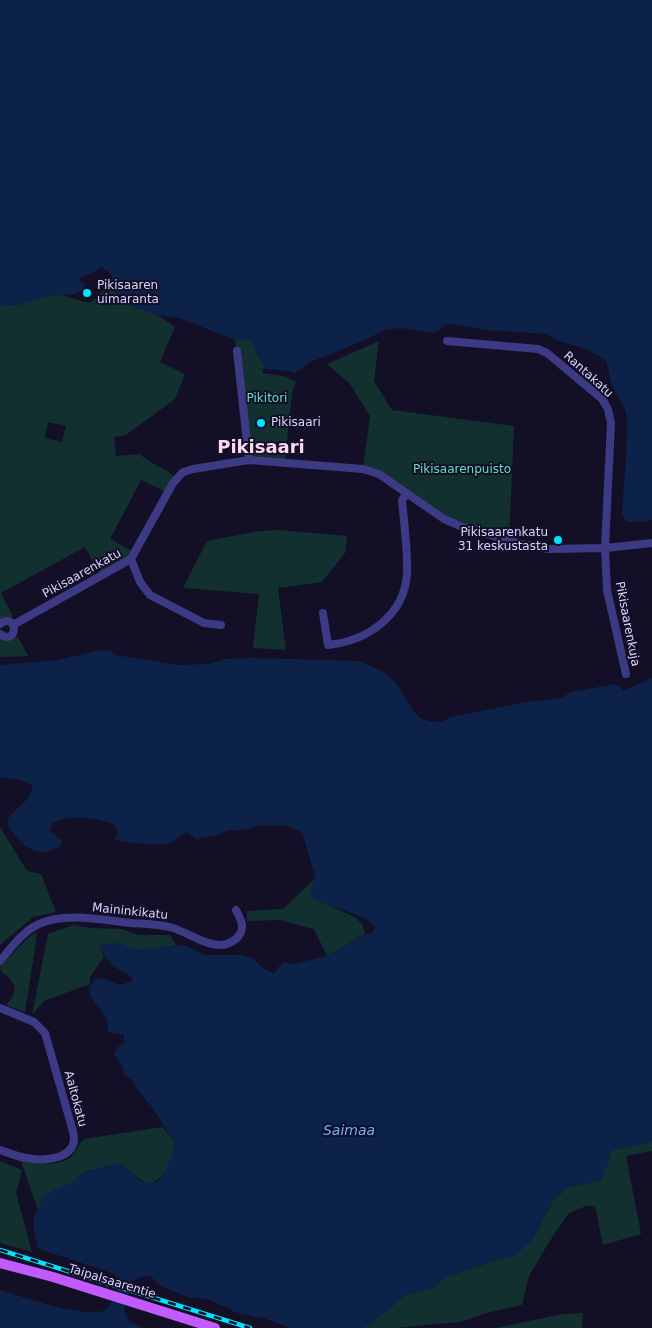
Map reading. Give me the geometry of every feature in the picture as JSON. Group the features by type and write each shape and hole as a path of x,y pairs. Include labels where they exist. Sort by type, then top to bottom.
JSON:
{"main road":[{"name":"Taipalsaarentie","path":"0,1263 138,1303 215,1328"}],"street":[{"name":"Rantakatu","path":"447,341 538,350 546,353 602,399 608,409 611,423 605,548"},
{"path":"237,351 249,460"},
{"name":"Pikisaarenkatu","path":"0,634 6,637 11,635 14,631 13,625 131,559 173,483 182,472 249,460 363,469 379,474 444,519 460,526 509,541 548,549 605,548 652,543"},
{"path":"323,613 328,645 345,643 365,636 380,626 402,598 407,574 402,500 407,493"},
{"name":"Pikisaarenkuja","path":"605,548 607,590 626,674"},
{"path":"131,559 140,582 150,595 204,623 221,625"},
{"path":"0,624 6,621 13,625"},
{"name":"Maininkikatu","path":"0,961 28,931 38,924 60,919 156,925 172,928 204,943 221,945 234,941 240,933 242,924 236,910"},
{"name":"Aaltokatu","path":"0,1008 34,1022 45,1033 74,1140 71,1149 61,1156 41,1160 26,1158 0,1150"}],"green space":[{"path":"108,285 131,306 158,315 175,327 160,362 185,374 175,399 126,435 114,437 116,456 140,454 176,479 168,493 141,480 110,539 136,553 101,576 85,547 1,593 13,617 0,624 0,306 22,304 50,296 62,295 88,303 95,299","holes":["48,422 66,426 62,442 45,438"]},
{"name":"Pikitori","path":"244,338 251,342 265,369 262,369 263,373 283,376 296,382 292,392 285,462 249,460 235,340"},
{"name":"Pikisaarenpuisto","path":"379,341 374,381 392,410 514,426 509,541 460,526 407,493 363,469 370,416 350,384 327,364"},
{"path":"280,530 347,536 345,553 322,582 278,588 286,650 253,648 259,594 183,588 207,541 259,531"},
{"path":"0,634 19,638 28,656 0,657"},
{"path":"0,827 27,871 41,874 56,912 33,917 0,945"},
{"path":"314,879 316,880 312,884 311,898 355,917 362,924 365,934 327,956 314,929 280,920 247,921 247,911 283,909"},
{"path":"73,925 90,928 122,929 138,935 170,935 176,945 143,950 130,949 121,943 100,949 104,957 90,977 90,984 44,1001 32,1015 48,934"},
{"path":"37,932 25,1012 6,1005 15,991 13,983 1,971 0,967 30,936"},
{"path":"163,1127 173,1141 174,1148 167,1168 154,1182 142,1181 120,1163 83,1172 73,1183 45,1195 38,1210 21,1161 42,1164 58,1163 71,1157 84,1139"},
{"path":"652,1142 652,1151 626,1156 641,1234 603,1245 595,1206 586,1206 569,1213 549,1242 529,1276 522,1305 490,1312 460,1322 395,1328 362,1328 374,1321 406,1295 432,1288 446,1277 505,1257 512,1257 532,1240 554,1199 569,1187 601,1180 612,1150"},
{"path":"0,1161 22,1170 16,1193 32,1252 0,1243"},
{"path":"583,1313 582,1328 495,1328 563,1314"}],"water":[{"path":"0,0 652,0 652,520 628,522 622,516 627,418 625,409 612,386 606,360 586,349 559,341 547,334 488,330 450,324 433,333 400,328 386,330 310,362 295,373 265,369 251,342 244,338 235,340 179,318 158,315 131,306 108,285 113,279 110,273 101,267 79,278 79,280 86,284 81,291 75,294 50,296 22,304 0,306"},
{"name":"Saimaa","path":"101,650 111,651 115,655 178,665 209,664 226,659 252,658 359,661 389,676 397,684 414,712 420,718 440,722 452,717 526,702 555,699 571,692 615,684 623,691 652,678 652,1142 612,1150 601,1180 569,1187 554,1199 532,1240 512,1258 505,1257 446,1277 432,1288 406,1295 374,1321 362,1328 291,1328 260,1317 234,1312 230,1308 219,1305 211,1300 188,1297 161,1286 151,1277 145,1276 138,1278 130,1287 124,1311 130,1322 143,1328 0,1328 0,1290 39,1302 84,1312 106,1310 115,1293 117,1283 115,1274 37,1247 33,1224 34,1217 45,1195 73,1183 83,1172 120,1163 142,1182 157,1182 175,1150 174,1142 152,1107 132,1080 124,1074 122,1065 114,1054 118,1047 124,1043 124,1035 108,1032 106,1017 91,997 90,988 97,978 120,985 132,981 132,977 118,969 106,958 100,949 103,944 121,943 130,948 141,950 184,945 205,955 241,955 250,957 266,970 273,973 284,962 293,964 327,956 365,934 372,933 375,926 360,916 311,898 309,893 316,879 302,832 288,826 260,825 244,830 229,830 215,836 196,839 187,832 169,843 148,844 115,839 118,831 114,824 91,819 68,818 53,822 50,831 62,841 60,846 44,852 35,851 24,845 15,836 7,820 26,800 33,786 17,779 0,778 0,665 57,660"}],"railway":[{"path":"0,1250 250,1328"}],"place":[{"name":"Pikisaaren uimaranta","path":"87,293"},
{"name":"Pikisaari","path":"261,423"},
{"name":"Pikisaarenkatu 31 keskustasta","path":"558,540"}],"district":[{"name":"Pikisaari","path":"261,448"}]}
